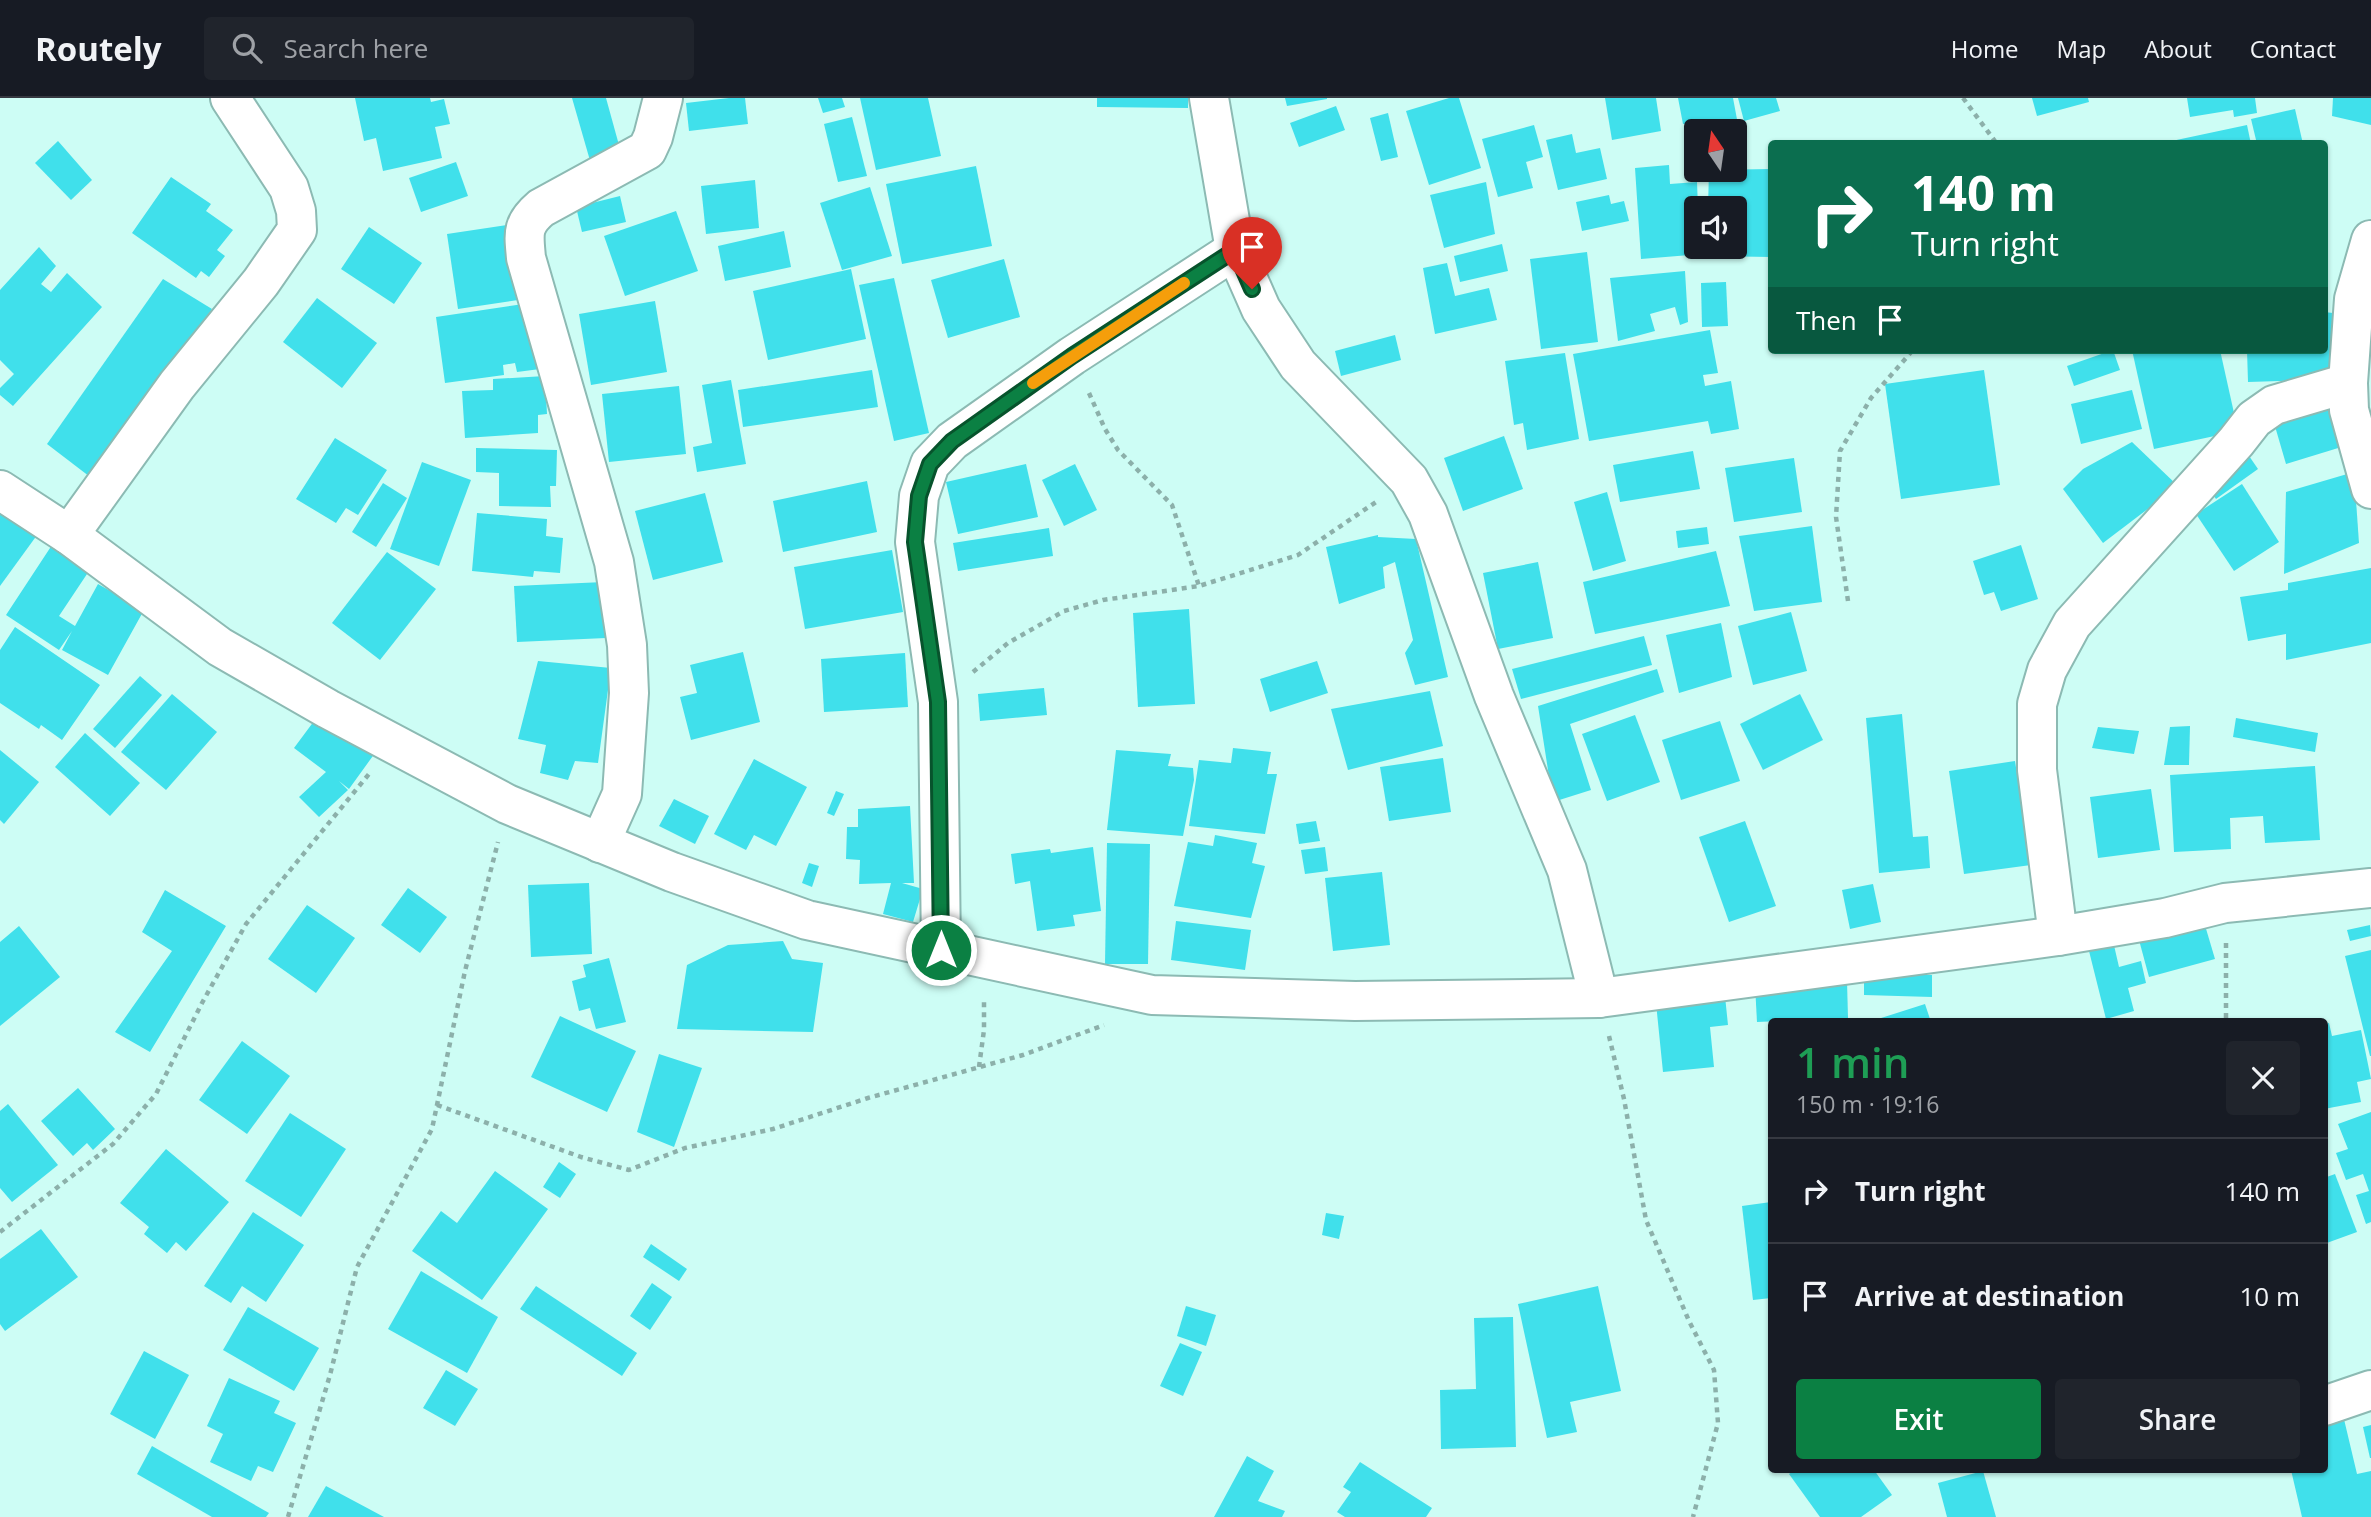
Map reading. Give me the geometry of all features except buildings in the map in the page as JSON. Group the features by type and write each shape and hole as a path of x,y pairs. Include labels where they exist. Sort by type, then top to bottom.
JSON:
{"street":[{"path":"69,535 177,385 261,282 297,230 296,211 289,188 230,98"},
{"path":"600,843 622,794 629,693 627,645 614,562 526,258 524,233 529,219 541,208 647,150 663,98"},
{"path":"1209,98 1235,250 1261,309 1298,365 1409,480 1428,514 1494,696 1567,870 1599,998"},
{"path":"2371,240 2354,299 2348,383 2349,410 2371,489"},
{"path":"957,954 938,702 915,542 919,496 930,464 952,441 1072,356 1235,250"},
{"path":"2058,936 2037,770 2037,704 2046,670 2073,624 2236,442 2253,419 2274,405 2348,383"},
{"path":"0,490 69,535 220,647 507,804 672,872 807,920 1152,995 1354,1001 1599,998 2058,936 2165,918 2225,903 2371,888"},
{"path":"2328,1405 2371,1390"}],"path":[{"path":"1963,98 1994,140"},
{"path":"1849,601 1836,517 1840,451 1871,398 1910,354"},
{"path":"1072,356 1105,429 1118,450 1172,505 1199,586"},
{"path":"938,702 1008,643 1064,611 1103,600 1199,586 1298,555 1409,480"},
{"path":"0,1232 113,1144 156,1094 202,1003 246,925 393,743"},
{"path":"288,1517 330,1375 357,1267 432,1129 465,971 507,804"},
{"path":"2225,903 2226,1018"},
{"path":"957,954 983,983 985,1007 979,1067"},
{"path":"437,1105 580,1157 629,1170 685,1148 773,1129 868,1098 1023,1055 1097,1029 1152,995"},
{"path":"1599,998 1624,1099 1646,1220 1689,1321 1714,1370 1718,1423 1693,1517"}],"slow traffic":[{"path":"1033,383 1184,283"}],"route":[{"path":"941,950 938,702 915,542 919,496 930,464 952,441 1072,356 1235,250 1252,289"}]}
